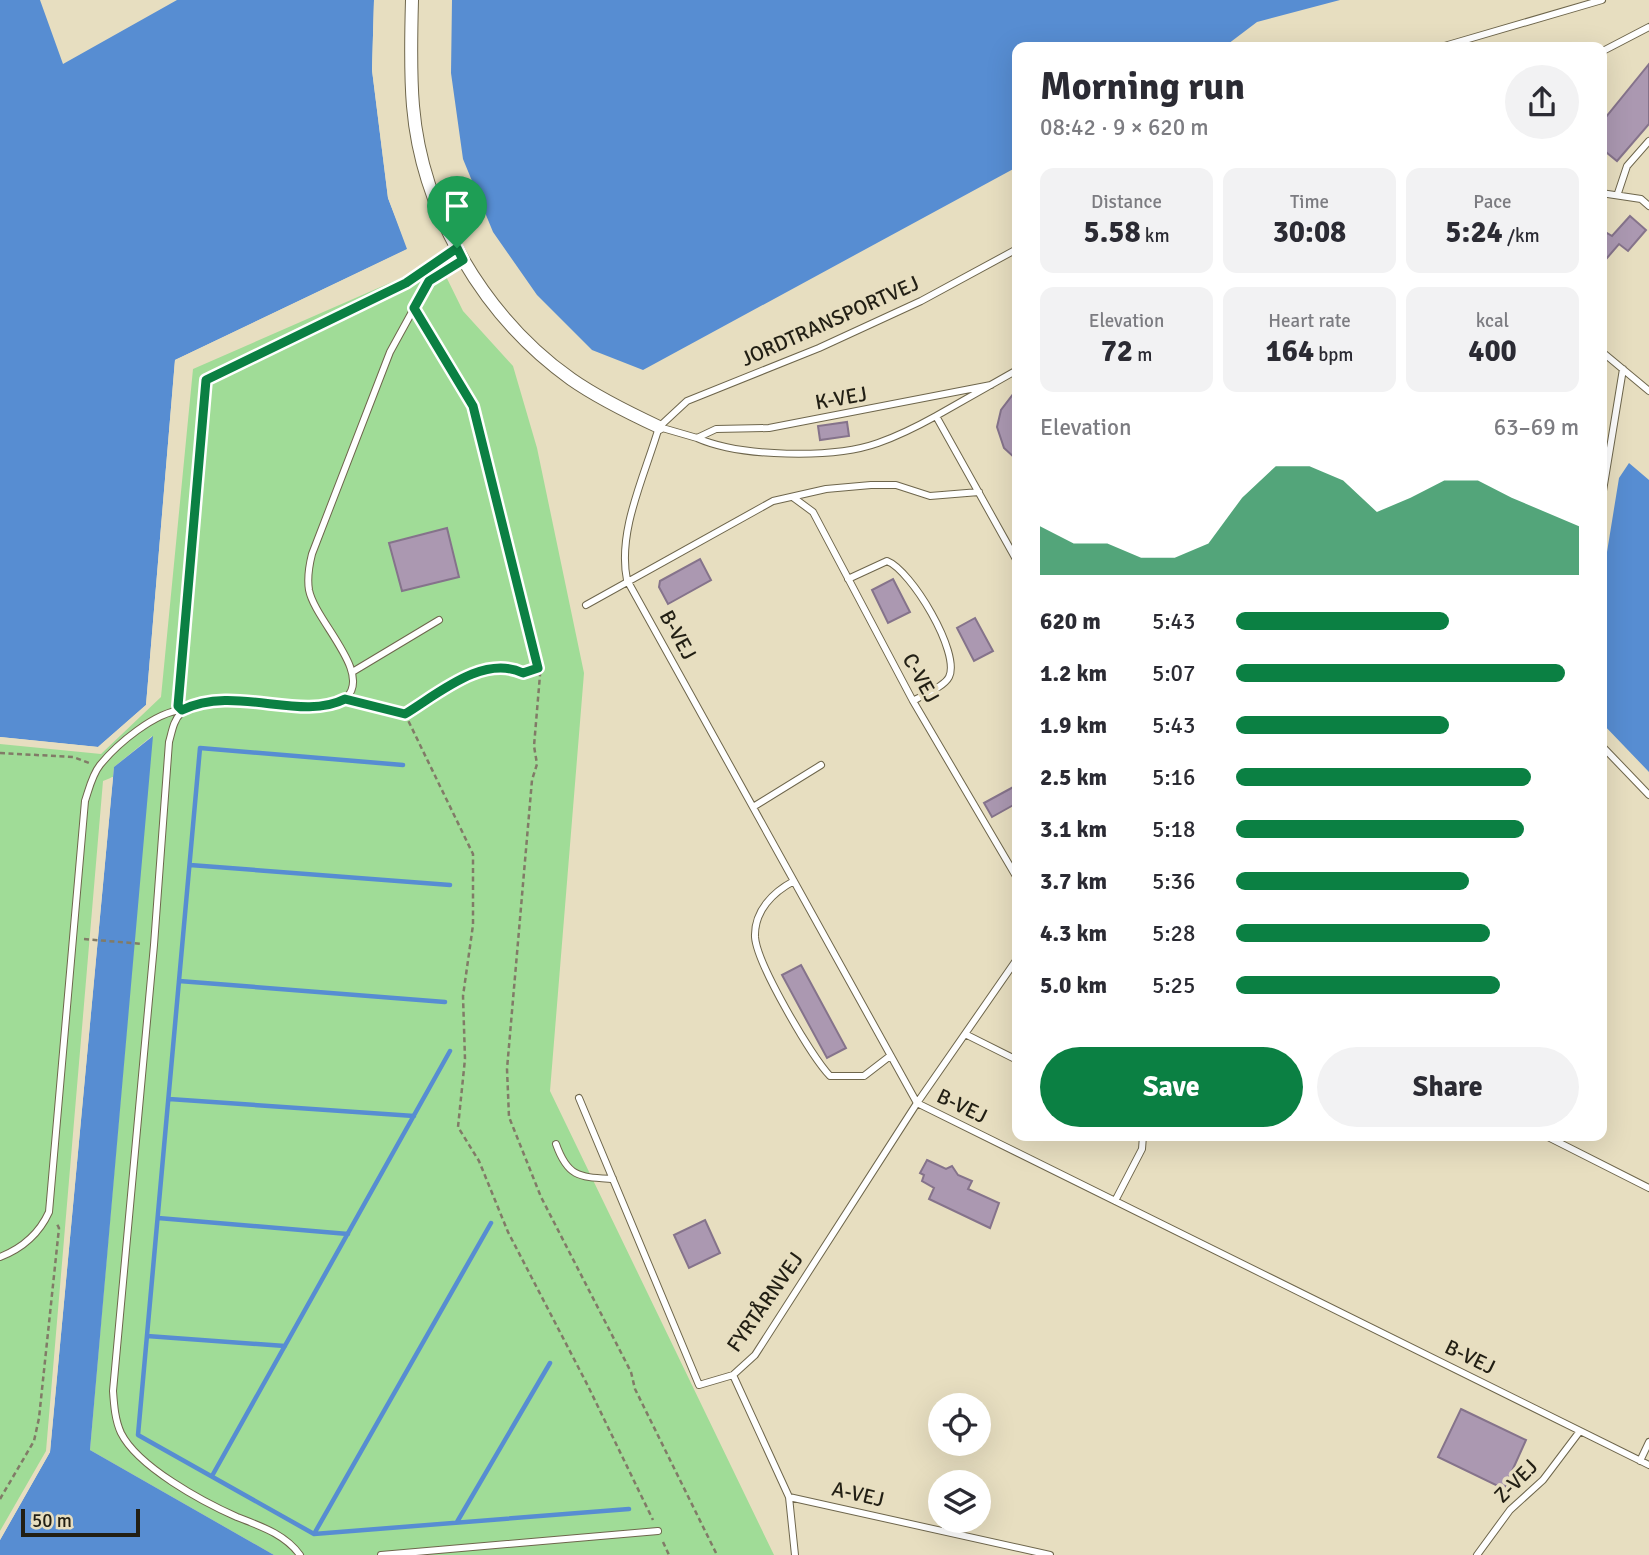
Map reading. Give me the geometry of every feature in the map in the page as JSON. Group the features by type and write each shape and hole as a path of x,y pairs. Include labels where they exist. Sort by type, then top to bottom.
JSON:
{"street":[{"path":"412,0 413,108 420,148 439,212 463,260 493,304 529,344 581,386 615,407 659,427"}],"lane":[{"path":"1458,42 1602,0"},
{"path":"1607,49 1649,27"},
{"path":"1618,193 1627,166 1649,141"},
{"path":"1607,193 1641,199 1649,205"},
{"name":"JORDTRANSPORTVEJ","path":"659,427 687,401 819,348 908,307 1012,252"},
{"path":"0,1257 14,1251 42,1228 49,1212 85,801 99,766 147,724 200,701 237,700 333,705 345,699 356,684 354,671 316,611 309,591 308,572 390,352 429,281 463,260"},
{"path":"1607,356 1649,391"},
{"path":"1607,466 1623,369"},
{"name":"K-VEJ","path":"659,427 714,445 774,453 810,453 876,444 936,416 1012,373"},
{"name":"K-VEJ","path":"698,438 716,429 769,428 991,385"},
{"path":"936,416 1012,552"},
{"path":"627,580 622,556 659,427"},
{"path":"586,604 773,500 794,498 825,489 871,485 896,485 930,496 979,492"},
{"name":"C-VEJ","path":"794,498 813,512 912,701 1012,870"},
{"path":"848,579 887,561 903,571 925,604 946,644 953,667 948,680 912,701"},
{"name":"B-VEJ","path":"627,580 916,1103 1649,1465"},
{"path":"354,671 439,620"},
{"path":"182,710 175,721 169,742 154,945 113,1391 114,1411 121,1433 128,1444 161,1473 201,1502 275,1533 294,1546 300,1555"},
{"path":"1607,751 1649,795"},
{"path":"752,807 821,765"},
{"path":"794,881 771,896 761,913 755,936 759,953 783,1000 820,1065 830,1076 864,1076 890,1056"},
{"name":"FYRTÅRNVEJ","path":"579,1098 699,1385 733,1375 755,1355 916,1103 1012,966"},
{"path":"965,1034 1012,1058"},
{"path":"1115,1201 1142,1149 1143,1141"},
{"path":"1556,1141 1649,1188"},
{"path":"556,1144 563,1165 581,1177 613,1179"},
{"path":"733,1375 789,1497 795,1555"},
{"name":"Z-VEJ","path":"1477,1555 1510,1510 1543,1480 1580,1431"},
{"path":"1640,1461 1649,1442"},
{"name":"A-VEJ","path":"789,1497 1050,1555"},
{"path":"381,1555 658,1531"}],"path":[{"path":"182,710 178,706 206,380 406,283 457,248"},
{"path":"414,308 473,406 538,668 534,746 537,764 532,780 508,1055 509,1117 541,1197 631,1372 635,1389 717,1555"},
{"path":"345,699 405,714 478,670 514,668 523,673 538,668"},
{"path":"405,714 473,854 473,925 463,996 465,1059 458,1127 479,1161 508,1232 588,1386 669,1555"},
{"path":"0,753 73,757 99,766"},
{"path":"89,939 136,943"},
{"path":"0,1499 34,1441 39,1418 60,1228 49,1212"}],"green space":[{"path":"436,256 463,311 513,366 537,448 584,673 550,1091 774,1555 274,1555 90,1450 152,736 114,767 113,777 103,781 46,1451 0,1531 0,744 101,754 161,697 193,369 424,268"}],"water":[{"path":"0,0 40,0 63,64 177,0 374,0 372,70 388,198 408,249 175,360 146,705 98,747 0,737"},
{"path":"452,0 1340,0 1257,22 1231,42 1012,42 1012,170 643,370 592,350 537,295 493,232 463,159 451,73"},
{"path":"1629,463 1649,480 1649,772 1607,728 1607,552 1619,478"},
{"path":"153,736 90,1450 274,1555 0,1555 0,1540 50,1452 114,767"}],"pier":[{"path":"374,0 378,0 376,70 391,197 411,251 178,362 149,706 98,751 0,741 0,737 98,747 146,705 175,360 407,249 388,198 372,70"},
{"path":"113,777 50,1452 0,1540 0,1533 47,1451 110,778"}],"building":[{"path":"1649,64 1649,124 1617,161 1607,153 1607,116"},
{"path":"1630,216 1646,230 1628,251 1619,244 1607,258 1607,233 1612,236"},
{"path":"1012,396 1012,455 1004,448 997,427 1001,410"},
{"path":"847,422 849,436 820,440 818,426"},
{"path":"447,528 459,577 402,591 389,543"},
{"path":"700,559 711,580 668,604 659,587 660,581"},
{"path":"893,579 910,612 888,623 872,590"},
{"path":"975,618 993,651 974,661 957,628"},
{"path":"1012,788 1012,806 992,817 984,803"},
{"path":"801,965 846,1048 827,1058 782,975"},
{"path":"927,1160 946,1169 952,1166 958,1175 972,1181 968,1189 999,1203 990,1228 929,1199 934,1188 922,1181 924,1175 920,1173"},
{"path":"705,1220 720,1253 689,1268 674,1235"},
{"path":"1461,1409 1526,1440 1504,1489 1438,1457"}],"waterway":[{"path":"403,765 200,748 138,1435 314,1534 629,1509"},
{"path":"190,865 450,885"},
{"path":"179,981 445,1002"},
{"path":"212,1476 450,1051"},
{"path":"169,1099 414,1116"},
{"path":"158,1218 348,1234"},
{"path":"314,1534 491,1223"},
{"path":"147,1336 285,1346"},
{"path":"457,1522 550,1363"}],"route":[{"path":"457,248 463,260 429,281 414,308 473,406 538,668 523,673 514,668 478,670 405,714 345,699 333,705 315,706 237,700 200,701 182,710 178,706 206,380 406,283 457,248"}]}
